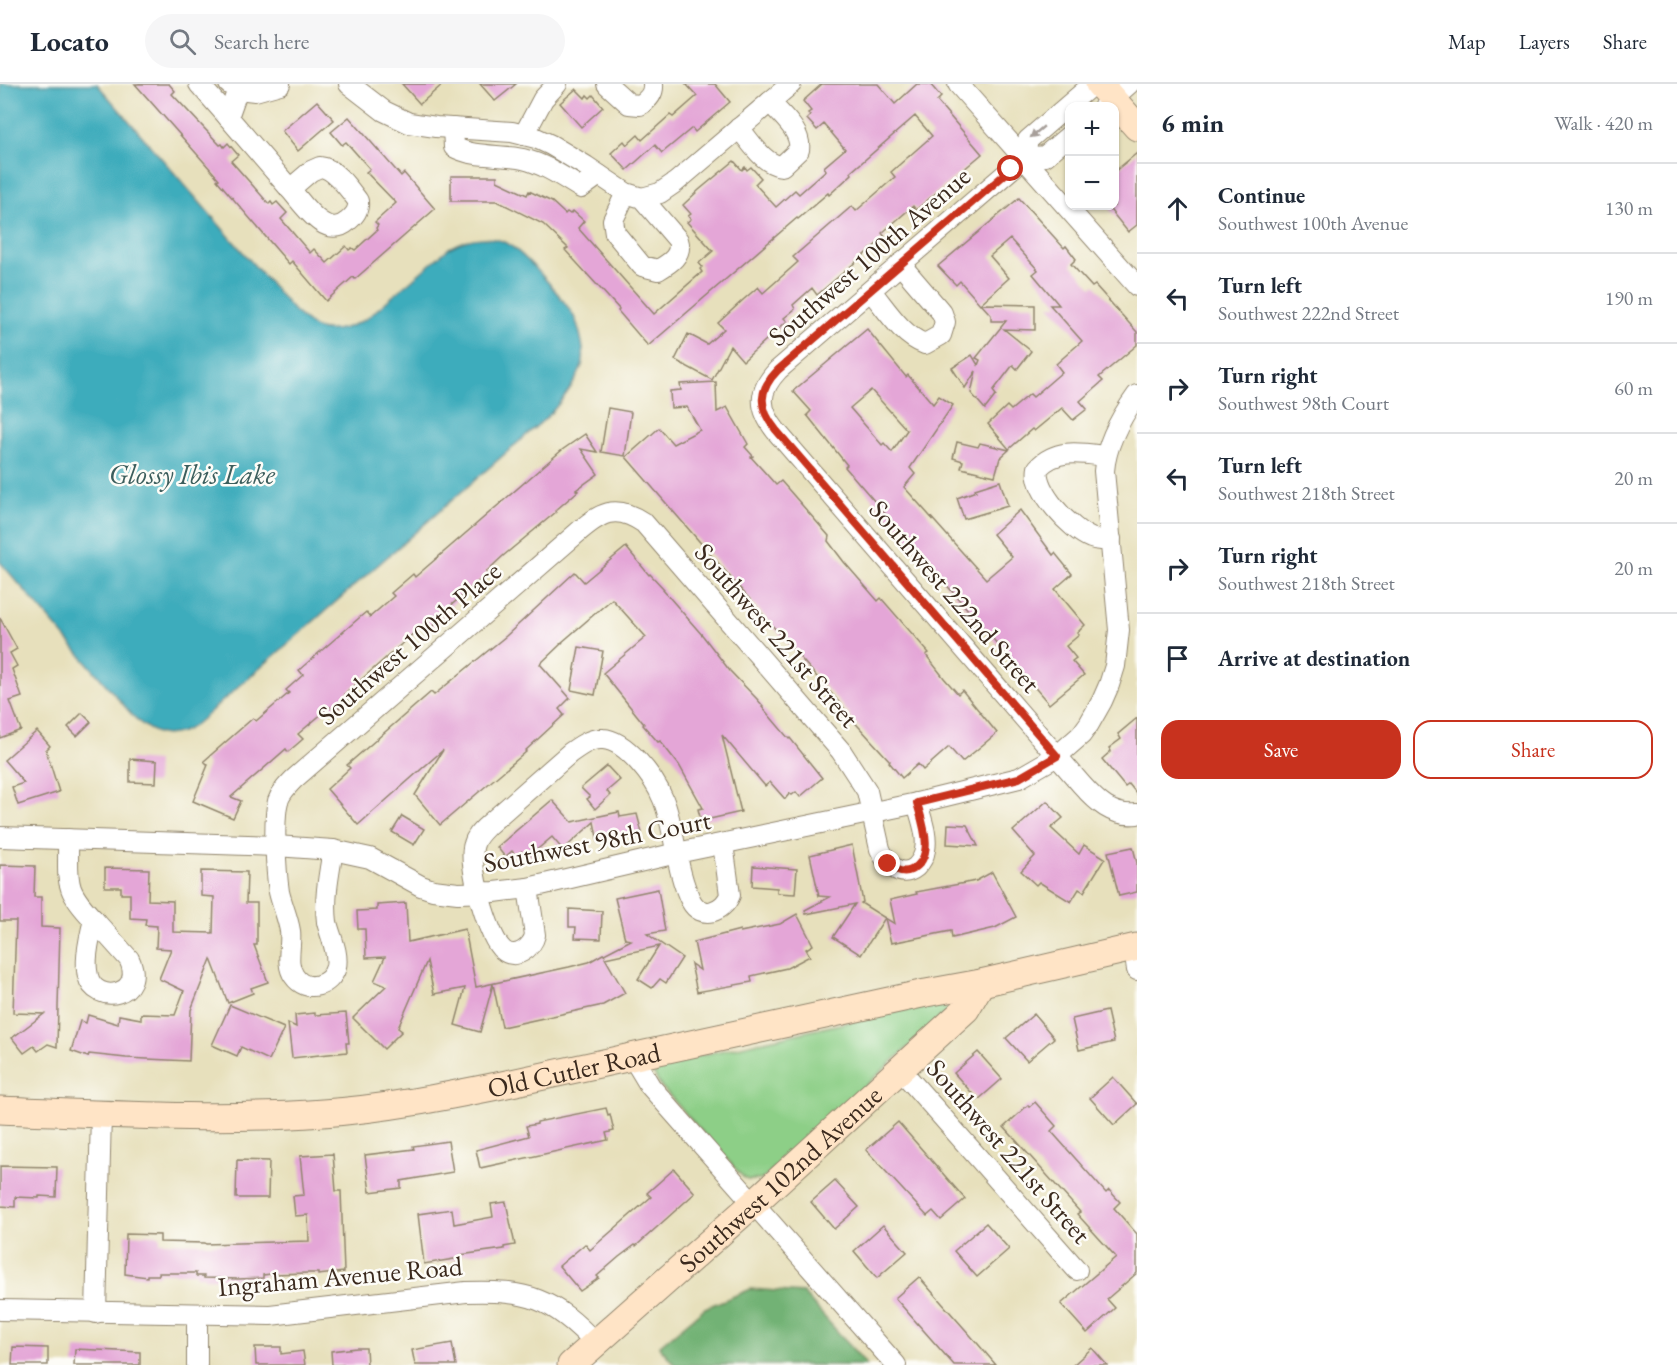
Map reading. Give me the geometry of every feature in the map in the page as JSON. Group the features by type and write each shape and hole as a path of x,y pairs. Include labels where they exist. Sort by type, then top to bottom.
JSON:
{"street":[{"path":"199,84 290,189"},
{"path":"228,117 234,86 255,91 280,84"},
{"path":"349,84 396,118 423,126 524,135 551,146 634,196 667,189 791,84"},
{"path":"524,135 543,99 557,84"},
{"path":"607,84 629,104 640,105 651,96 653,84"},
{"path":"958,84 1137,286"},
{"path":"1107,92 1137,127"},
{"name":"Southwest 100th Avenue","path":"1024,158 1028,140 1107,92"},
{"path":"739,128 767,160 777,166 782,166 800,150 800,142 797,134 770,102"},
{"path":"453,128 454,147 465,153 523,159 555,172 581,188 599,175"},
{"name":"Southwest 100th Avenue","path":"762,402 764,388 778,370 900,264 1024,158 1046,156 1065,139"},
{"path":"871,291 903,329 918,342 925,344 940,335 945,322 942,313 900,264"},
{"path":"1111,539 1096,540 1072,525 1037,480 1038,468 1055,454 1086,453 1105,456 1137,395"},
{"name":"Southwest 222nd Street","path":"762,402 776,430 1092,796 1106,808 1128,814"},
{"name":"Southwest 98th Court","path":"0,837 333,850 370,858 421,886 433,890 458,893 478,892 528,888 917,803 1019,778 1057,756 1075,741 1089,724 1109,685 1115,666 1119,630 1104,471 1105,456"},
{"name":"Southwest 221st Street","path":"619,512 634,516 653,533 841,751 867,791 883,857 892,868 906,872 920,863 926,848 917,803"},
{"name":"Southwest 100th Place","path":"333,850 326,908 336,966 332,976 326,982 318,986 309,986 294,976 290,967 290,935 279,892 276,846 278,800 282,792 294,779 594,518 605,513 619,512"},
{"path":"528,888 535,935 529,947 517,954 510,954 503,951 497,943 478,892 472,858 473,844 478,835 570,753 588,741 596,739 611,740 619,744 651,779 663,800 685,885 692,903 708,913 723,907 730,895 723,844"},
{"path":"68,839 69,885 79,904 94,920"},
{"name":"Old Cutler Road","path":"0,1110 252,1116 356,1110 443,1097 926,993 1136,955"},
{"name":"Southwest 102nd Avenue","path":"571,1365 754,1203 966,1009 981,983"},
{"path":"632,1056 650,1086 896,1365"},
{"name":"Southwest 221st Street","path":"900,1069 1077,1269"},
{"path":"96,1312 101,1114"},
{"name":"Ingraham Avenue Road","path":"0,1310 270,1315 466,1293 497,1292 532,1297 552,1306 571,1319 596,1344"},
{"path":"197,1315 197,1365"}],"green space":[{"path":"943,1001 948,1011 761,1180 748,1180 743,1177 659,1084 654,1074 653,1066"},
{"path":"751,1289 803,1293 867,1365 675,1365 659,1346 705,1308"}],"water":[{"name":"Glossy Ibis Lake","path":"0,84 97,84 294,311 314,327 334,330 366,319 449,248 468,240 482,238 502,241 520,253 540,273 572,313 579,329 583,350 581,368 568,391 546,418 195,725 178,733 170,735 156,733 141,724 0,562"}],"building":[{"path":"135,84 169,84 175,91 172,94 220,145 224,147 228,143 238,155 231,161 269,204 271,202 273,205 277,202 287,213 281,219 310,253 314,249 327,263 346,246 349,250 352,248 355,250 377,230 378,225 375,222 396,203 366,172 370,169 346,142 342,145 331,132 349,117 401,176 404,173 435,209 355,279 353,277 326,301 292,261 289,264 217,180 219,179"},
{"path":"402,84 443,84 420,104"},
{"path":"480,84 516,84 495,101"},
{"path":"686,84 715,84 730,102 695,132 692,128 662,153 655,145 627,170 611,153 624,141 627,145 638,135 642,140 670,115 673,117 697,96"},
{"path":"822,84 878,84 895,104 917,84 930,84 941,97 937,101 982,154 916,210 913,206 882,233 885,237 817,295 812,288 793,305 795,309 784,318 787,321 743,361 730,346 712,380 675,360 688,334 707,344 724,329 718,323 743,300 758,287 763,293 798,262 793,257 852,206 856,211 895,177 891,172 932,136 915,116 851,172 852,174 829,195 828,193 797,218 648,346 618,311 619,309 565,250 568,248 543,224 497,201 451,201 451,176 497,176 497,181 527,195 529,191 552,202 565,214 573,211 584,221 578,228 654,314 702,272 699,263 713,251 687,222 691,219 688,216 691,214 683,205 699,190 734,161 742,170 745,167 747,170 751,167 761,178 755,184 776,207 795,190 799,194 826,170 824,167 845,149 824,124 817,130 807,119 811,111 803,101"},
{"path":"576,89 585,98 587,95 590,98 593,95 603,107 581,127 560,103"},
{"path":"317,101 334,120 298,151 282,131"},
{"path":"1137,153 1137,225 1128,232 1110,210 1119,210 1119,168"},
{"path":"1019,198 1064,248 1066,246 1076,259 1071,264 1092,287 1095,285 1137,332 1137,345 1099,377 1103,381 1080,401 1087,409 1073,420 1062,408 1009,449 988,424 1007,406 1011,410 1030,394 1033,397 1062,372 1056,364 1082,341 1050,305 1059,305 1033,274 1038,270 1010,239 990,256 1009,278 980,304 960,281 956,285 938,266"},
{"path":"981,304 1035,305 1035,330 1004,329 1031,351 1017,369 1013,365 993,391 996,395 985,409 971,393 976,371 965,388 952,368 972,355 978,365 980,360 976,358 1006,321 991,321 991,315"},
{"path":"867,329 906,377 908,375 933,404 939,396 953,405 910,468 915,474 904,487 986,579 1012,557 993,534 1020,510 1053,555 1055,553 1072,574 1055,589 1085,625 1077,633 1079,635 1066,646 1076,658 1072,661 1084,675 1049,704 845,467 847,465 807,415 811,411 793,391","holes":["871,390 907,430 892,452 884,443 882,445 850,408"]},
{"path":"716,382 717,412 727,407 748,444 745,447 753,456 751,457 776,485 781,481 829,536 828,541 844,562 878,601 881,598 929,653 926,655 944,678 958,694 962,690 997,733 962,762 949,747 923,770 918,764 902,778 890,761 626,457 659,428 673,444 700,430 687,407 671,408 670,391 681,390 680,384"},
{"path":"608,408 631,412 625,456 601,452"},
{"path":"585,434 597,452 581,449 598,474 576,490 578,491 556,512 503,556 486,572 487,574 440,615 442,618 428,630 423,625 345,694 349,699 335,711 330,707 298,734 303,739 288,752 286,749 231,797 241,801 233,818 193,801 208,765 204,761 253,718 256,721 289,693 286,690 303,675 299,670 366,612 370,617 394,596 391,593 413,574 415,577 562,450"},
{"path":"957,442 978,447 980,443 1009,450 1000,458 995,476 961,468 963,461 953,458"},
{"path":"1000,481 1008,506 964,519 957,498"},
{"path":"626,547 664,589 730,671 757,699 822,778 800,797 796,792 792,795 790,793 785,799 770,782 765,786 722,735 741,812 701,821 698,809 703,808 679,765 660,741 658,742 643,725 603,673 646,637 612,599 540,664 570,698 559,709 564,715 526,752 440,825 415,795 443,750 358,825 327,789 350,768 347,765 431,692 434,695 506,636 575,572 584,582"},
{"path":"0,618 17,649 10,653 17,666 12,669 22,697 10,701 21,730 0,738"},
{"path":"579,647 603,651 595,695 571,690"},
{"path":"82,713 91,722 77,736 68,727"},
{"path":"1137,718 1137,794 1129,784 1125,787 1102,759 1111,751 1109,748 1121,739 1118,734"},
{"path":"37,731 50,746 46,750 59,792 18,805 12,787 24,783 4,760"},
{"path":"130,759 157,761 156,783 130,782"},
{"path":"607,766 620,780 607,791 610,795 595,809 587,799 590,797 581,788"},
{"path":"552,800 572,822 619,812 620,817 637,814 642,833 598,842 594,822 563,850 552,837 527,858 521,851 516,856 512,851 505,857 497,847"},
{"path":"1047,801 1063,818 1051,828 1079,854 1084,845 1105,858 1084,892 1079,889 1071,902 1039,882 1036,885 1021,871 1035,856 1013,831"},
{"path":"402,816 424,829 414,845 392,832"},
{"path":"948,824 967,825 978,846 947,844"},
{"path":"852,845 863,902 861,903 885,918 861,955 833,937 855,904 806,914 805,910 830,897 819,896 810,855"},
{"path":"1133,847 1137,863 1137,892 1119,896 1108,852"},
{"path":"0,865 35,866 34,897 41,897 41,927 60,928 57,1047 48,1044 38,1051 34,1046 24,1053 12,1038 44,1014 13,1013 16,921 0,921"},
{"path":"753,866 797,869 795,894 777,893 777,888 752,886"},
{"path":"105,868 149,869 148,900 173,901 173,932 213,933 214,897 201,896 201,871 247,872 246,903 257,903 257,945 254,945 268,982 251,988 253,993 228,1003 211,959 191,1010 189,1061 89,1054 88,1057 71,1051 80,1021 86,1023 88,1015 118,1024 119,1015 141,1019 141,1014 175,1015 184,991 159,979 171,949 156,948 157,926 145,925 146,919 130,918 130,894 121,894 121,887 105,887"},
{"path":"992,872 1016,917 995,928 952,938 951,931 891,943 885,918 895,924 890,900 917,894 916,892 976,881"},
{"path":"658,889 665,931 647,934 682,958 666,983 660,979 652,988 638,979 659,946 605,958 625,993 603,1005 502,1027 493,984 480,1032 455,1025 465,988 434,994 427,961 398,1028 402,1031 384,1049 353,1018 386,986 374,981 385,957 366,958 365,929 358,929 357,911 377,910 377,905 406,903 408,942 465,929 476,987 589,962 603,954 605,956 604,954 631,940 625,939 615,898"},
{"path":"569,909 602,911 601,939 575,938 576,927 569,927"},
{"path":"797,914 813,945 806,949 810,956 787,968 751,976 752,982 697,992 691,964 700,970 694,942 740,930 740,932 780,924"},
{"path":"230,1005 284,1028 269,1060 241,1047 237,1056 212,1045"},
{"path":"1107,1011 1114,1042 1079,1050 1072,1019"},
{"path":"315,1013 315,1015 346,1013 349,1043 346,1043 347,1052 292,1058 288,1023 296,1027 295,1015"},
{"path":"1034,1014 1054,1038 1027,1061 1006,1038"},
{"path":"978,1052 1002,1079 978,1100 954,1073"},
{"path":"1113,1077 1137,1104 1114,1125 1090,1098"},
{"path":"1035,1102 1056,1126 1051,1131 1106,1193 1109,1190 1120,1202 1114,1208 1137,1234 1137,1273 1107,1299 1115,1308 1087,1333 1061,1304 1116,1257 1077,1214 1080,1212 1004,1127 1028,1105 1029,1107"},
{"path":"606,1108 608,1115 610,1114 614,1131 606,1133 608,1140 480,1168 476,1150 529,1136 526,1126"},
{"path":"898,1122 965,1199 941,1220 933,1211 927,1216 866,1150"},
{"path":"448,1141 453,1172 401,1181 401,1188 370,1192 365,1155 414,1149 413,1146"},
{"path":"333,1154 336,1191 341,1191 344,1272 318,1275 318,1273 271,1274 263,1275 263,1278 238,1279 204,1278 204,1276 196,1276 196,1273 159,1273 159,1275 147,1275 147,1277 125,1274 126,1234 160,1235 160,1242 206,1244 309,1241 308,1215 295,1216 293,1196 304,1195 300,1156"},
{"path":"237,1160 269,1161 268,1198 236,1198"},
{"path":"0,1166 57,1167 56,1197 15,1197 15,1207 0,1206"},
{"path":"674,1169 695,1193 636,1246 597,1276 599,1278 580,1291 559,1266 585,1244 590,1250 651,1197 647,1193"},
{"path":"835,1181 859,1207 834,1229 811,1202"},
{"path":"506,1202 515,1245 424,1264 418,1214 452,1209 454,1224 493,1217 491,1204"},
{"path":"986,1223 1009,1249 977,1277 954,1251"},
{"path":"883,1225 907,1252 877,1278 854,1251"},
{"path":"919,1277 996,1365 954,1365 895,1298"},
{"path":"452,1343 456,1365 415,1365 412,1350"},
{"path":"13,1347 48,1348 48,1365 12,1365"},
{"path":"255,1347 281,1347 281,1354 303,1351 305,1365 256,1365"},
{"path":"366,1348 367,1365 332,1365 331,1351"},
{"path":"1092,1348 1107,1365 1073,1365"},
{"path":"75,1349 140,1352 140,1365 74,1365"}],"route":[{"path":"888,864 892,868 906,872 916,867 924,857 925,835 917,803 1026,776 1057,756 776,430 762,402 762,395 768,381 778,370 1011,169"}]}
